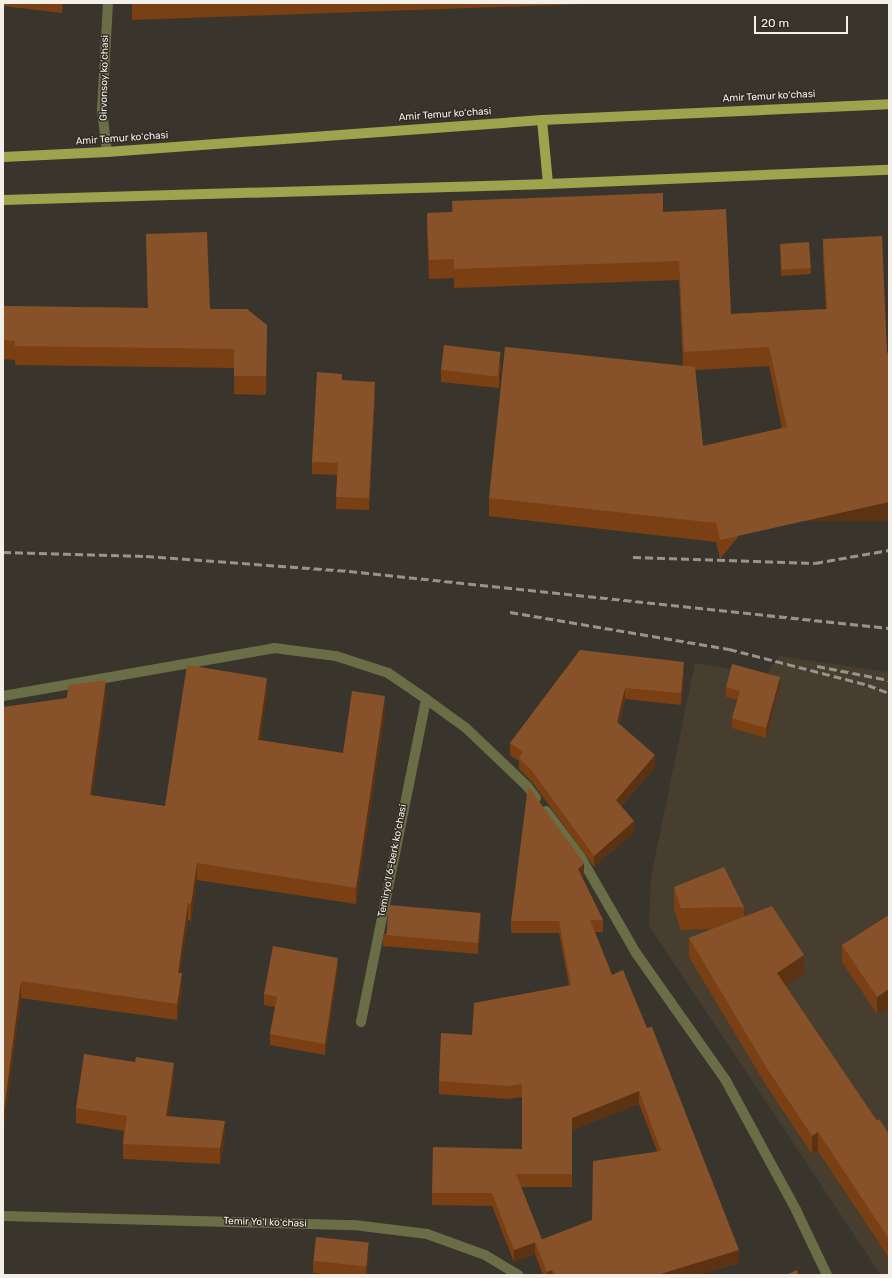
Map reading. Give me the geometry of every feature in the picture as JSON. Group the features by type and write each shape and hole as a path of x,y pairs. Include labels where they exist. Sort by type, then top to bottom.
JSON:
{"main road":[{"name":"Amir Temur koʻchasi","path":"3,157 107,152 542,120 889,104"},
{"path":"542,120 548,184"},
{"path":"3,200 548,184 889,170"}],"street":[{"name":"Girvonsoy koʻchasi","path":"107,152 102,110 108,3"},
{"path":"3,696 274,648 336,656 381,670 426,699 466,728 527,786 580,856 636,953 724,1079 796,1210 827,1275"},
{"name":"Temiryoʻl 6-berk koʻchasi","path":"361,1022 426,699"},
{"name":"Temir Yoʻl koʻchasi","path":"3,1216 354,1226 427,1234 485,1255 518,1275"}],"shaded area":[{"path":"779,656 889,672 889,1275 881,1275 649,926 651,877 695,663 766,676"}],"building":[{"path":"663,193 663,212 726,209 731,314 827,309 823,239 882,236 887,353 889,352 889,502 720,540 716,523 489,498 505,347 695,367 703,446 787,427 769,347 684,352 679,261 454,269 454,259 429,260 427,213 453,212 452,201"},
{"path":"207,232 210,309 247,309 267,325 266,376 234,376 234,349 15,346 15,341 3,340 3,306 148,308 146,234"},
{"path":"809,242 811,268 782,270 780,244"},
{"path":"444,345 501,352 498,377 441,370"},
{"path":"317,372 342,374 342,380 375,382 369,498 336,497 338,463 312,462"},
{"path":"580,650 684,662 681,693 625,688 617,722 655,755 616,800 634,821 594,856 532,771 519,758 523,752 510,743"},
{"path":"732,664 780,677 766,728 732,718 740,691 726,687"},
{"path":"187,665 267,678 258,740 343,753 352,691 385,696 356,888 197,863 191,904 188,903 178,973 182,973 177,1004 21,981 3,1117 3,707 67,698 68,685 106,680 90,795 165,806"},
{"path":"528,786 584,863 578,869 603,920 590,920 612,975 623,970 647,1028 652,1027 739,1250 657,1275 557,1275 552,1270 547,1272 535,1242 514,1250 492,1193 432,1193 433,1147 522,1149 522,1084 508,1086 439,1081 441,1033 472,1035 474,1003 571,985 559,921 511,921","holes":["639,1091 661,1151 593,1161 592,1220 542,1239 516,1174 572,1174 572,1118"]},
{"path":"724,867 744,907 681,908 674,887"},
{"path":"389,905 481,913 478,943 386,935"},
{"path":"772,906 804,955 777,973 877,1121 879,1119 889,1134 889,1239 818,1132 812,1136 766,1067 689,938"},
{"path":"889,915 889,989 877,997 842,945"},
{"path":"273,946 338,958 325,1044 270,1034 277,997 264,994"},
{"path":"84,1054 135,1062 136,1057 174,1063 166,1116 225,1121 220,1148 123,1144 127,1116 76,1108"},
{"path":"316,1237 369,1243 366,1266 313,1261"},
{"path":"797,1270 798,1275 786,1275"}],"railway":[{"path":"633,557 815,563 889,550"},
{"path":"3,552 146,556 349,571 889,628"},
{"path":"510,612 729,649 868,685 889,693"},
{"path":"817,666 889,680"}]}
